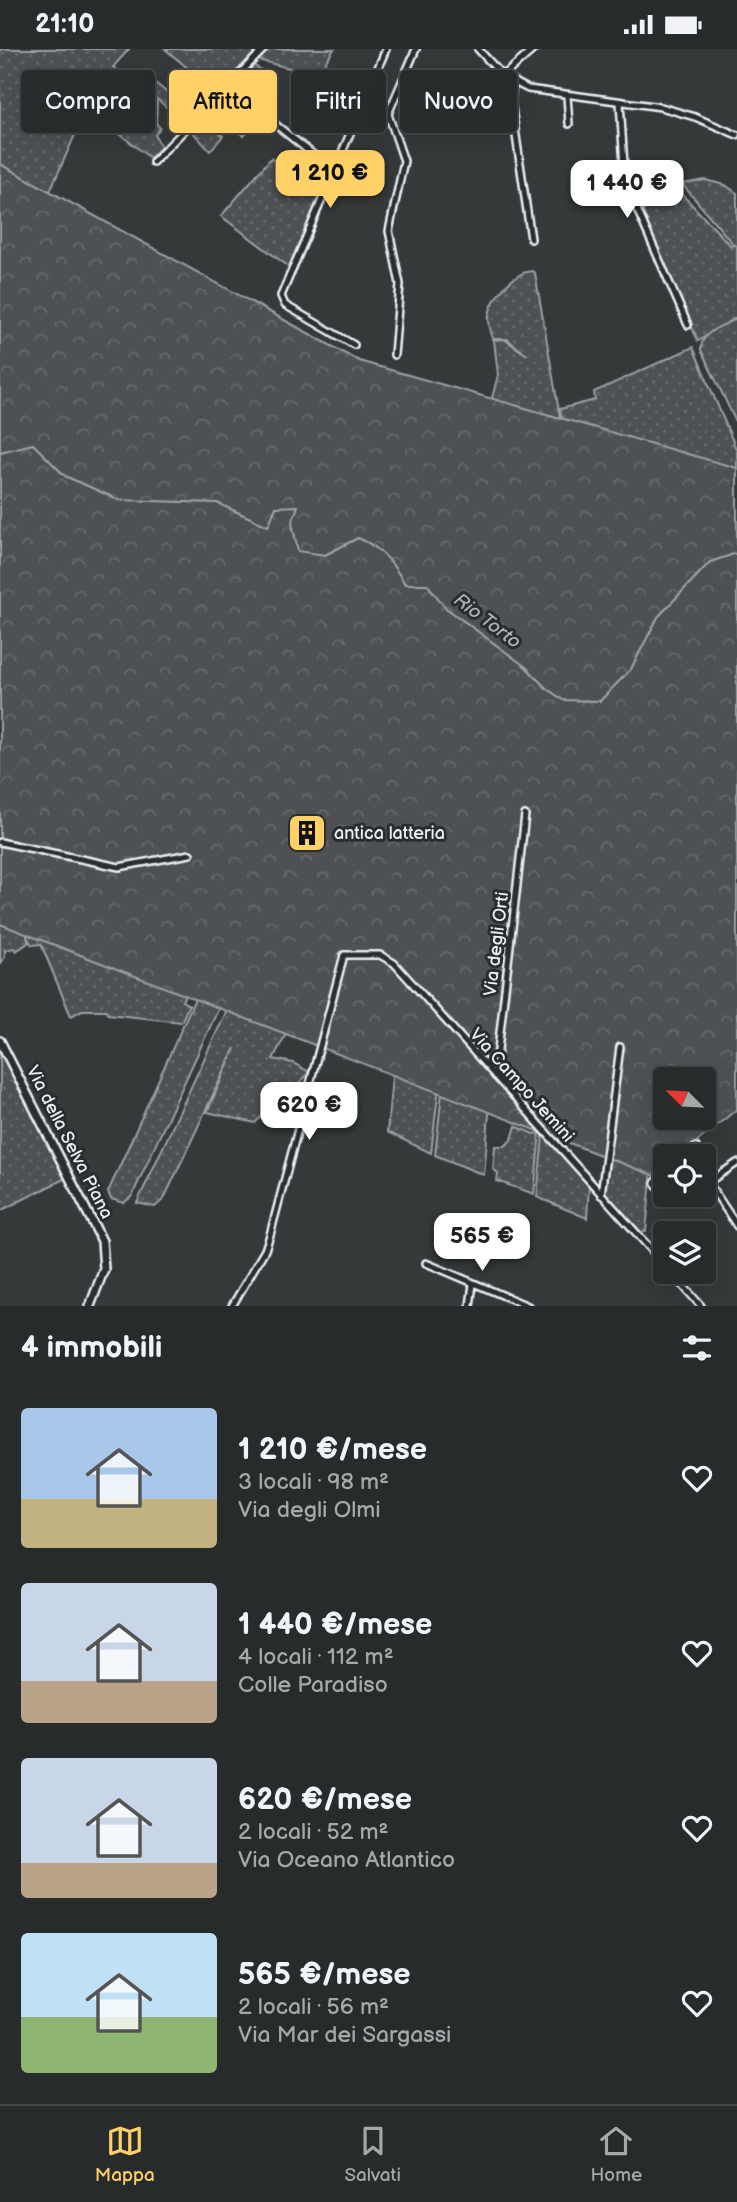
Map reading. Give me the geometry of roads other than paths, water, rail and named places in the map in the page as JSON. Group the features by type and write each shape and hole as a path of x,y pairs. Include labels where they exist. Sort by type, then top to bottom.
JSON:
{"street":[{"path":"243,70 264,49"},
{"path":"354,345 285,305 281,296 386,49"},
{"path":"394,355 400,284 389,231 404,161 388,114 416,49"},
{"path":"478,49 497,70"},
{"path":"510,70 534,49"},
{"path":"517,85 534,91 679,111 737,135"},
{"path":"568,96 569,124"},
{"path":"621,101 625,182 688,325"},
{"path":"277,126 315,156"},
{"path":"153,162 181,133"},
{"path":"516,133 531,239"},
{"name":"Via degli Orti","path":"495,1076 525,815"},
{"path":"0,842 116,867 190,854"},
{"name":"Via Campo Jemini","path":"232,1306 268,1241 344,955 369,953 390,959 653,1252"},
{"name":"Via della Selva Piana","path":"0,1041 96,1225 105,1259 90,1306"},
{"path":"601,1195 620,1047"},
{"path":"716,1177 737,1163"},
{"path":"716,1195 735,1219 737,1226"},
{"path":"426,1263 528,1306"},
{"path":"470,1306 472,1283"},
{"path":"682,1284 701,1306"}],"waterway":[{"name":"Rio Torto","path":"0,452 33,444 65,476 119,500 217,503 268,526 276,507 298,506 292,523 298,551 325,555 358,538 374,546 396,569 405,584 427,584 446,608 526,667 546,688 563,700 600,701 631,669 658,617 710,562 737,553"}],"place":[{"name":"antica latteria","path":"307,833"}]}
